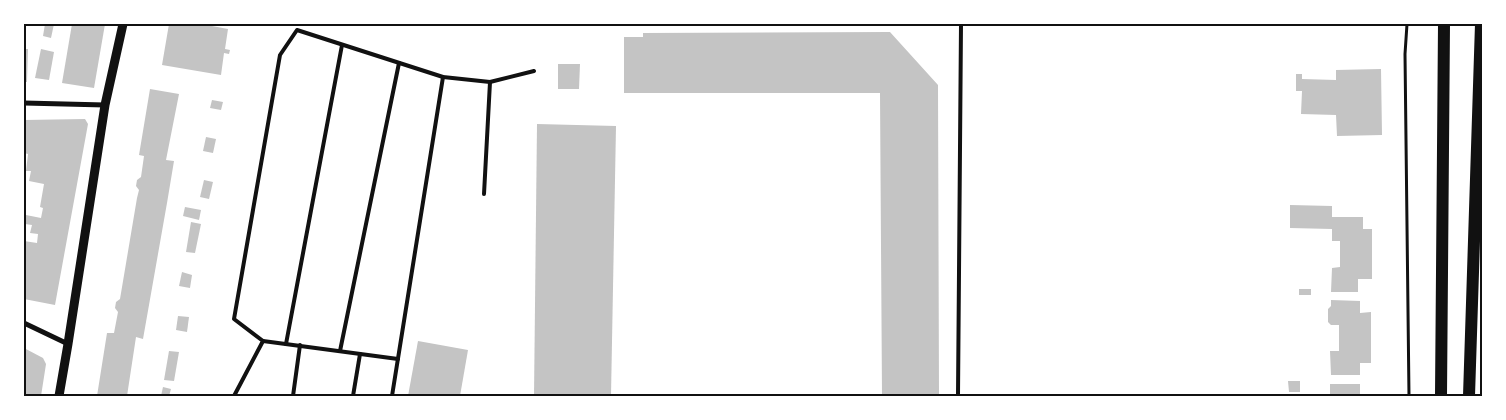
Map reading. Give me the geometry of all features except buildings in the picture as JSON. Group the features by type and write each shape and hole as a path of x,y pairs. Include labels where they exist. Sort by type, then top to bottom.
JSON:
{"main road":[{"path":"1441,396 1444,24"},
{"path":"1469,396 1481,24"}],"street":[{"path":"59,396 105,105 123,24"},
{"path":"24,103 105,105"},
{"path":"24,323 68,344"}],"lane":[{"path":"958,396 961,24"},
{"path":"398,359 263,341 234,319 280,55 297,30 443,77 490,82 534,71"},
{"path":"286,344 342,45"},
{"path":"340,351 399,63"},
{"path":"392,396 443,77"},
{"path":"484,194 490,82"},
{"path":"234,396 263,341"},
{"path":"293,396 300,346"},
{"path":"353,396 360,354"}],"path":[{"path":"1407,24 1405,54 1409,396"}]}
